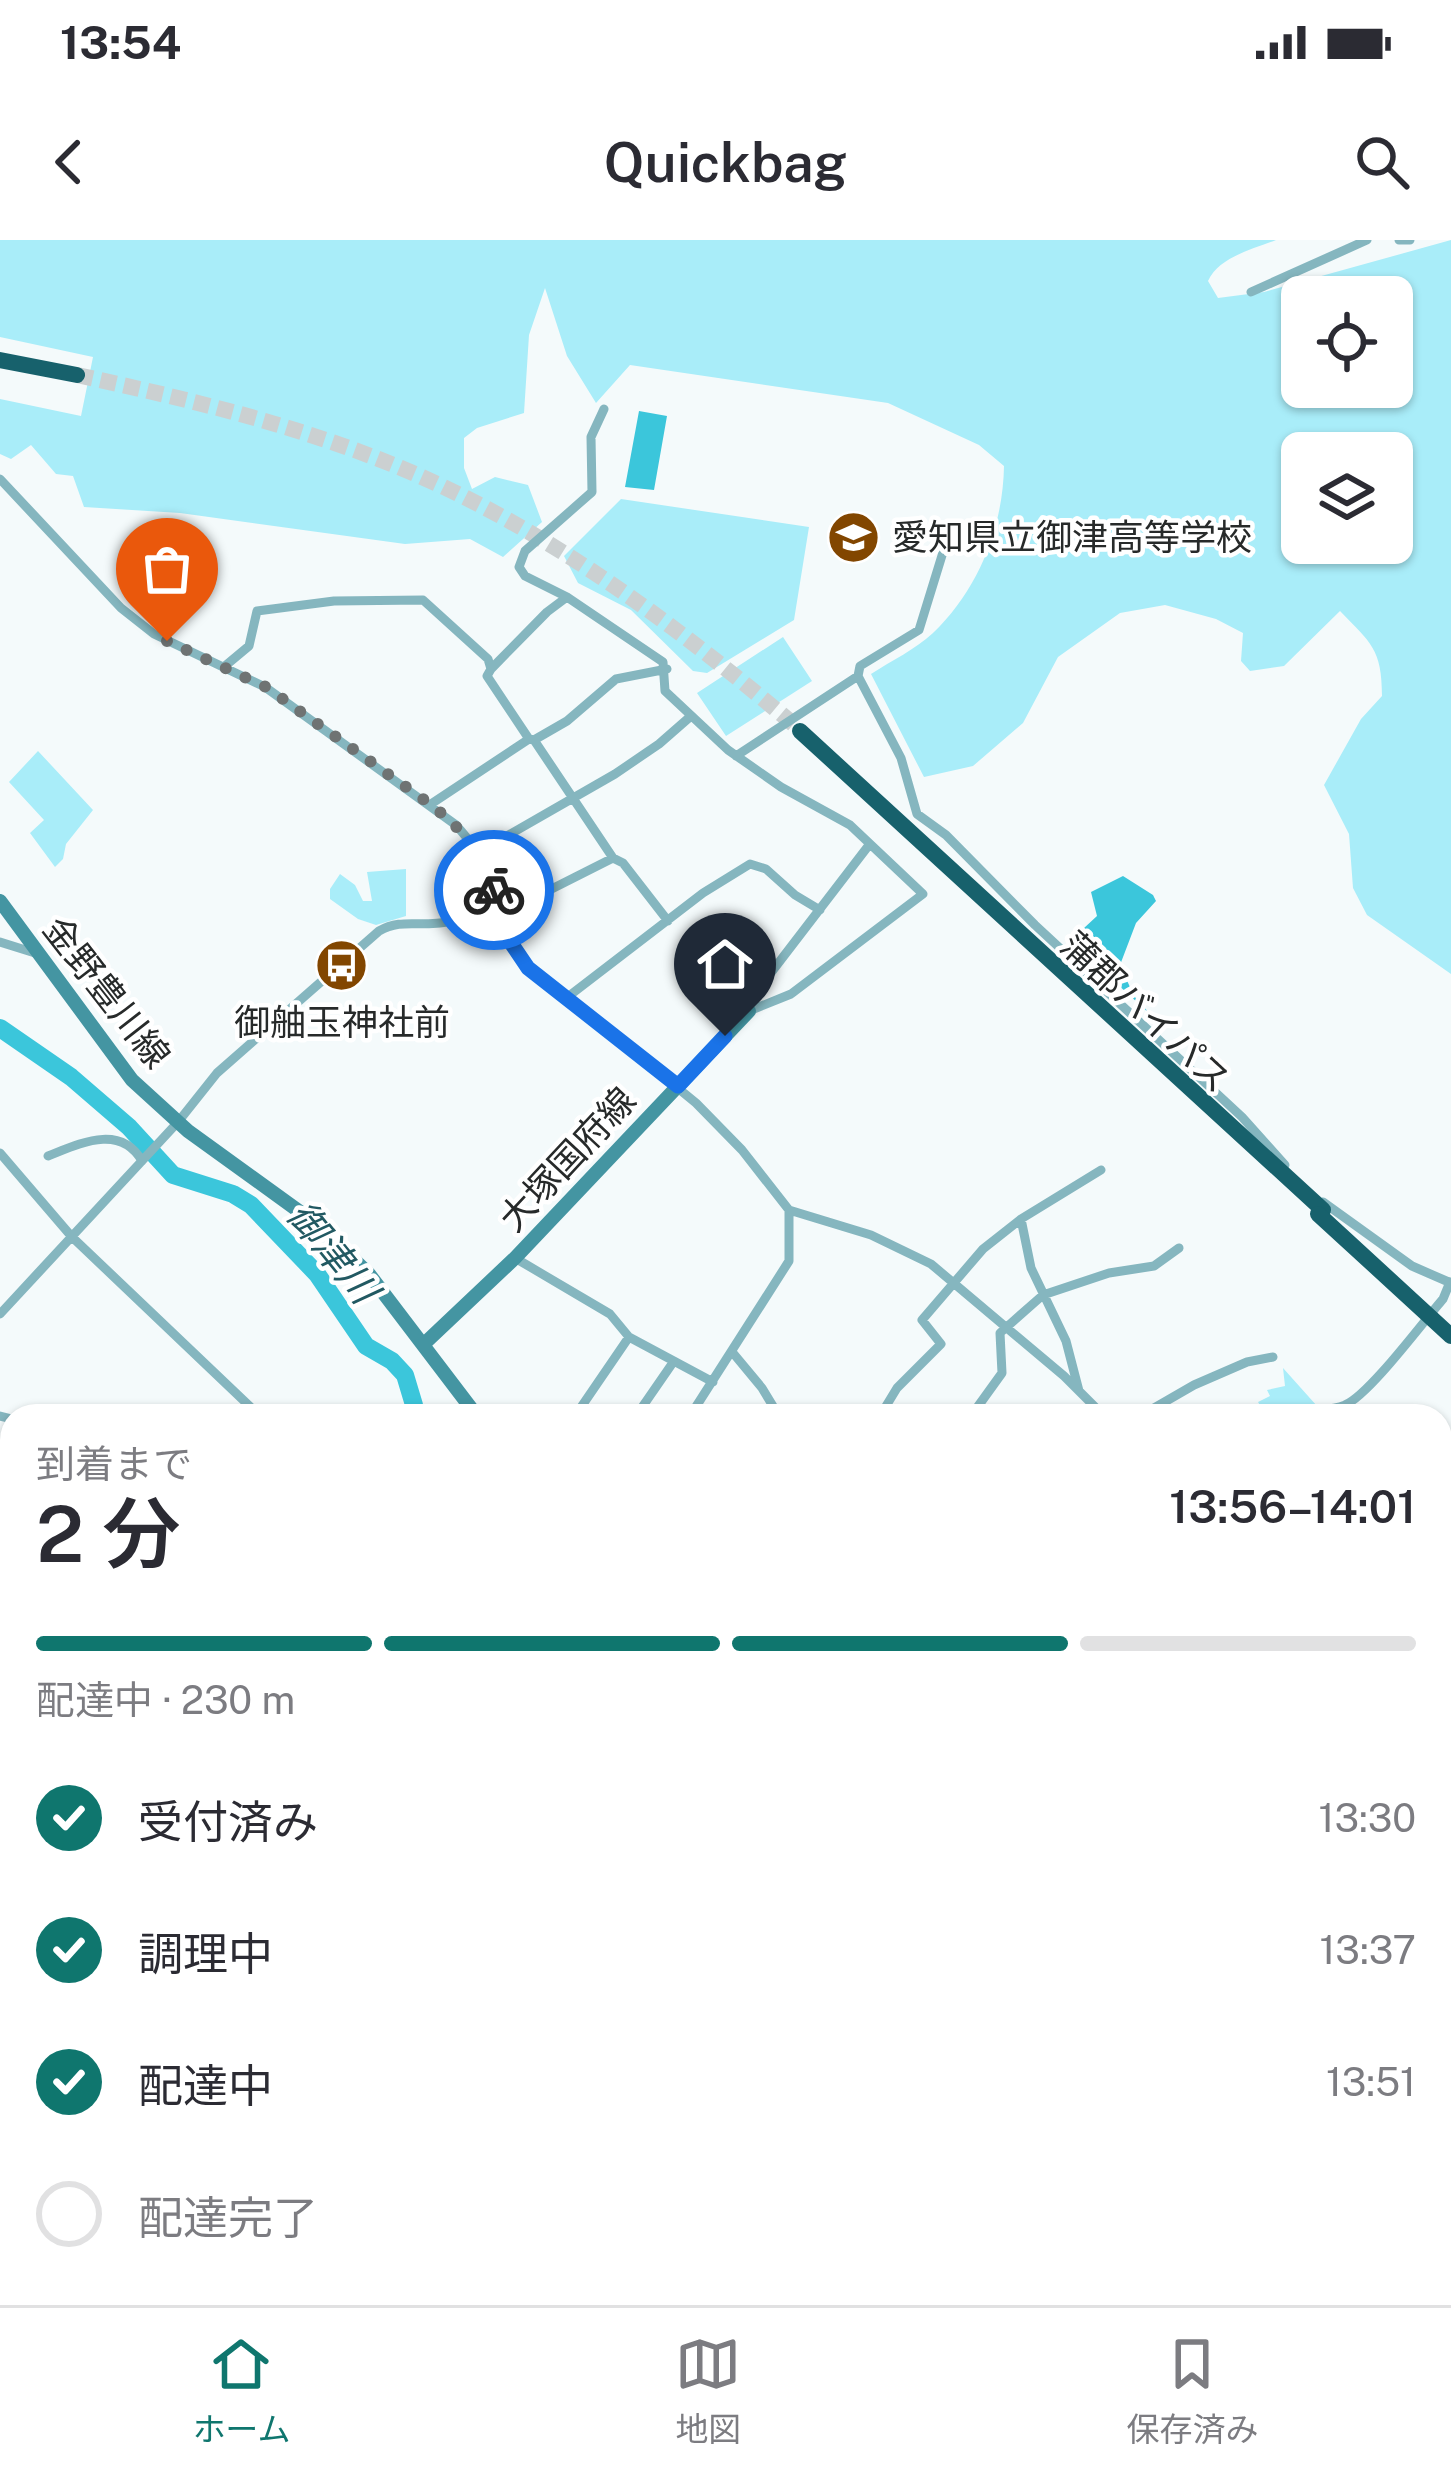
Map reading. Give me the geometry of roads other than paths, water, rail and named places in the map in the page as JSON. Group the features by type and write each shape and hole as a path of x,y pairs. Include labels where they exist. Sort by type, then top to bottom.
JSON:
{"highway":[{"path":"0,362 76,378"},
{"name":"蒲郡バイパス","path":"798,733 1451,1332"}],"main road":[{"name":"金野豊川線","path":"0,901 172,1127 318,1225 369,1274 468,1404"},
{"name":"大塚国府線","path":"425,1343 515,1258 749,1011"}],"street":[{"path":"1252,292 1367,240"},
{"path":"1399,240 1410,240"},
{"path":"604,409 591,437 592,492 525,551 519,567 524,576 567,597 667,669"},
{"path":"0,479 122,608 154,634 266,687 456,825 478,852 505,934 519,958 678,1086 742,1150 789,1210 895,1245 931,1264 1091,1404"},
{"path":"949,536 919,630 860,666 858,676 901,758 917,814 946,836 1242,1117 1341,1219 1412,1266 1450,1283 1443,1299 1347,1404"},
{"path":"567,597 487,676 613,858 623,863 668,921"},
{"path":"225,666 248,646 257,611 334,601 423,600 488,659 491,669"},
{"path":"667,669 665,691 736,756 850,825 923,894 791,994 749,1011"},
{"path":"430,804 568,721 616,679 667,669"},
{"path":"736,756 858,676"},
{"path":"478,852 598,784 659,744 691,716"},
{"path":"749,1011 770,974 869,845"},
{"path":"500,915 613,858"},
{"path":"566,1000 750,864 766,868 820,910"},
{"path":"0,1314 217,1073 379,931 406,922 440,923 463,916 496,896"},
{"path":"0,942 39,954"},
{"path":"48,1156 100,1138 128,1144 144,1158"},
{"path":"0,1153 72,1237 247,1404"},
{"path":"888,1404 941,1344 922,1320 983,1249 1021,1219 1101,1170"},
{"path":"698,1404 789,1261 789,1210"},
{"path":"1021,1219 1031,1268 1066,1342 1079,1391"},
{"path":"980,1404 1002,1373 999,1338 1006,1326 1043,1295 1109,1273 1154,1266 1179,1248"},
{"path":"515,1258 610,1314 628,1337 713,1382"},
{"path":"582,1404 628,1337"},
{"path":"733,1353 772,1404"},
{"path":"1162,1404 1247,1361 1273,1357"},
{"path":"644,1404 674,1361"}],"waterway":[{"name":"御津川","path":"0,1028 71,1077 129,1127 173,1175 233,1194 251,1205 317,1274 366,1346 405,1375 414,1404"}],"tunnel":[{"path":"77,375 325,440 480,505 537,536 646,608 799,729"}],"place":[{"name":"愛知県立御津高等学校","path":"853,537"},
{"name":"御舳玉神社前","path":"342,966"}]}
